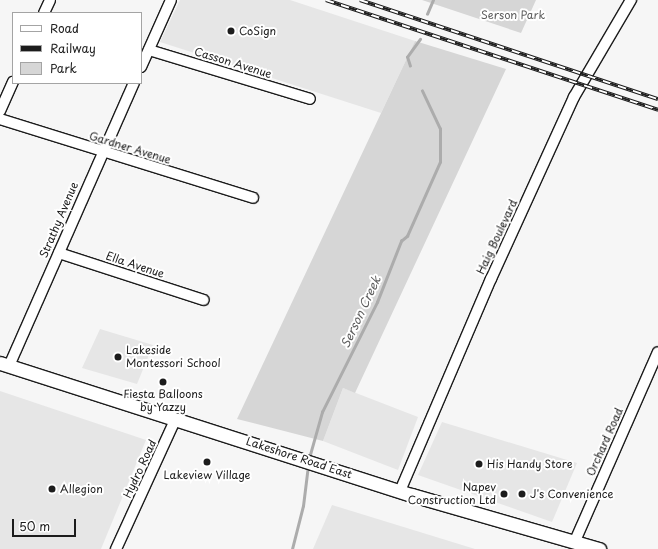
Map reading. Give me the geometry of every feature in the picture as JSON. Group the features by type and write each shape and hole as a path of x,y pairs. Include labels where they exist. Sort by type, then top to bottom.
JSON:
{"main road":[{"name":"Lakeshore Road East","path":"4,365 400,491 599,549"}],"street":[{"path":"44,12 50,0"},
{"path":"142,65 171,0"},
{"name":"Haig Boulevard","path":"400,491 491,279 574,97 631,0"},
{"name":"Casson Avenue","path":"149,50 310,99"},
{"path":"0,111 12,84"},
{"name":"Strathy Avenue","path":"4,365 59,253 101,152 134,84"},
{"name":"Gardner Avenue","path":"0,119 101,152 253,198"},
{"name":"Ella Avenue","path":"59,253 204,300"},
{"name":"Orchard Road","path":"575,541 658,352"},
{"name":"Hydro Road","path":"116,549 175,420"}],"shaded area":[{"path":"180,0 290,0 415,41 381,113 160,42"},
{"name":"Lakeside Montessori School","path":"100,329 153,345 137,384 82,368"},
{"path":"343,388 418,417 398,470 323,441"},
{"path":"0,391 146,440 101,549 0,549"},
{"path":"442,422 577,463 552,522 418,475"},
{"path":"332,505 475,549 313,549"}],"green space":[{"name":"Serson Park","path":"422,0 536,0 521,33"},
{"path":"415,41 506,69 355,393 343,388 323,441 237,419"}],"waterway":[{"name":"Serson Creek","path":"427,14 433,0"},
{"name":"Serson Creek","path":"410,66 407,57 420,39"},
{"name":"Serson Creek","path":"309,458 322,412 377,302 401,241 407,236 440,162 440,129 422,91"},
{"name":"Serson Creek","path":"292,549 303,506 308,465"}],"railway":[{"path":"326,0 658,110"},
{"path":"360,0 658,99"}],"place":[{"name":"CoSign","path":"231,31"},
{"name":"Lakeside Montessori School","path":"118,357"},
{"name":"Fiesta Balloons by Yazzy","path":"163,382"},
{"name":"Lakeview Village","path":"207,462"},
{"name":"His Handy Store","path":"479,464"},
{"name":"Allegion","path":"52,489"},
{"name":"Napev Construction Ltd","path":"504,494"},
{"name":"J's Convenience","path":"522,494"}]}
